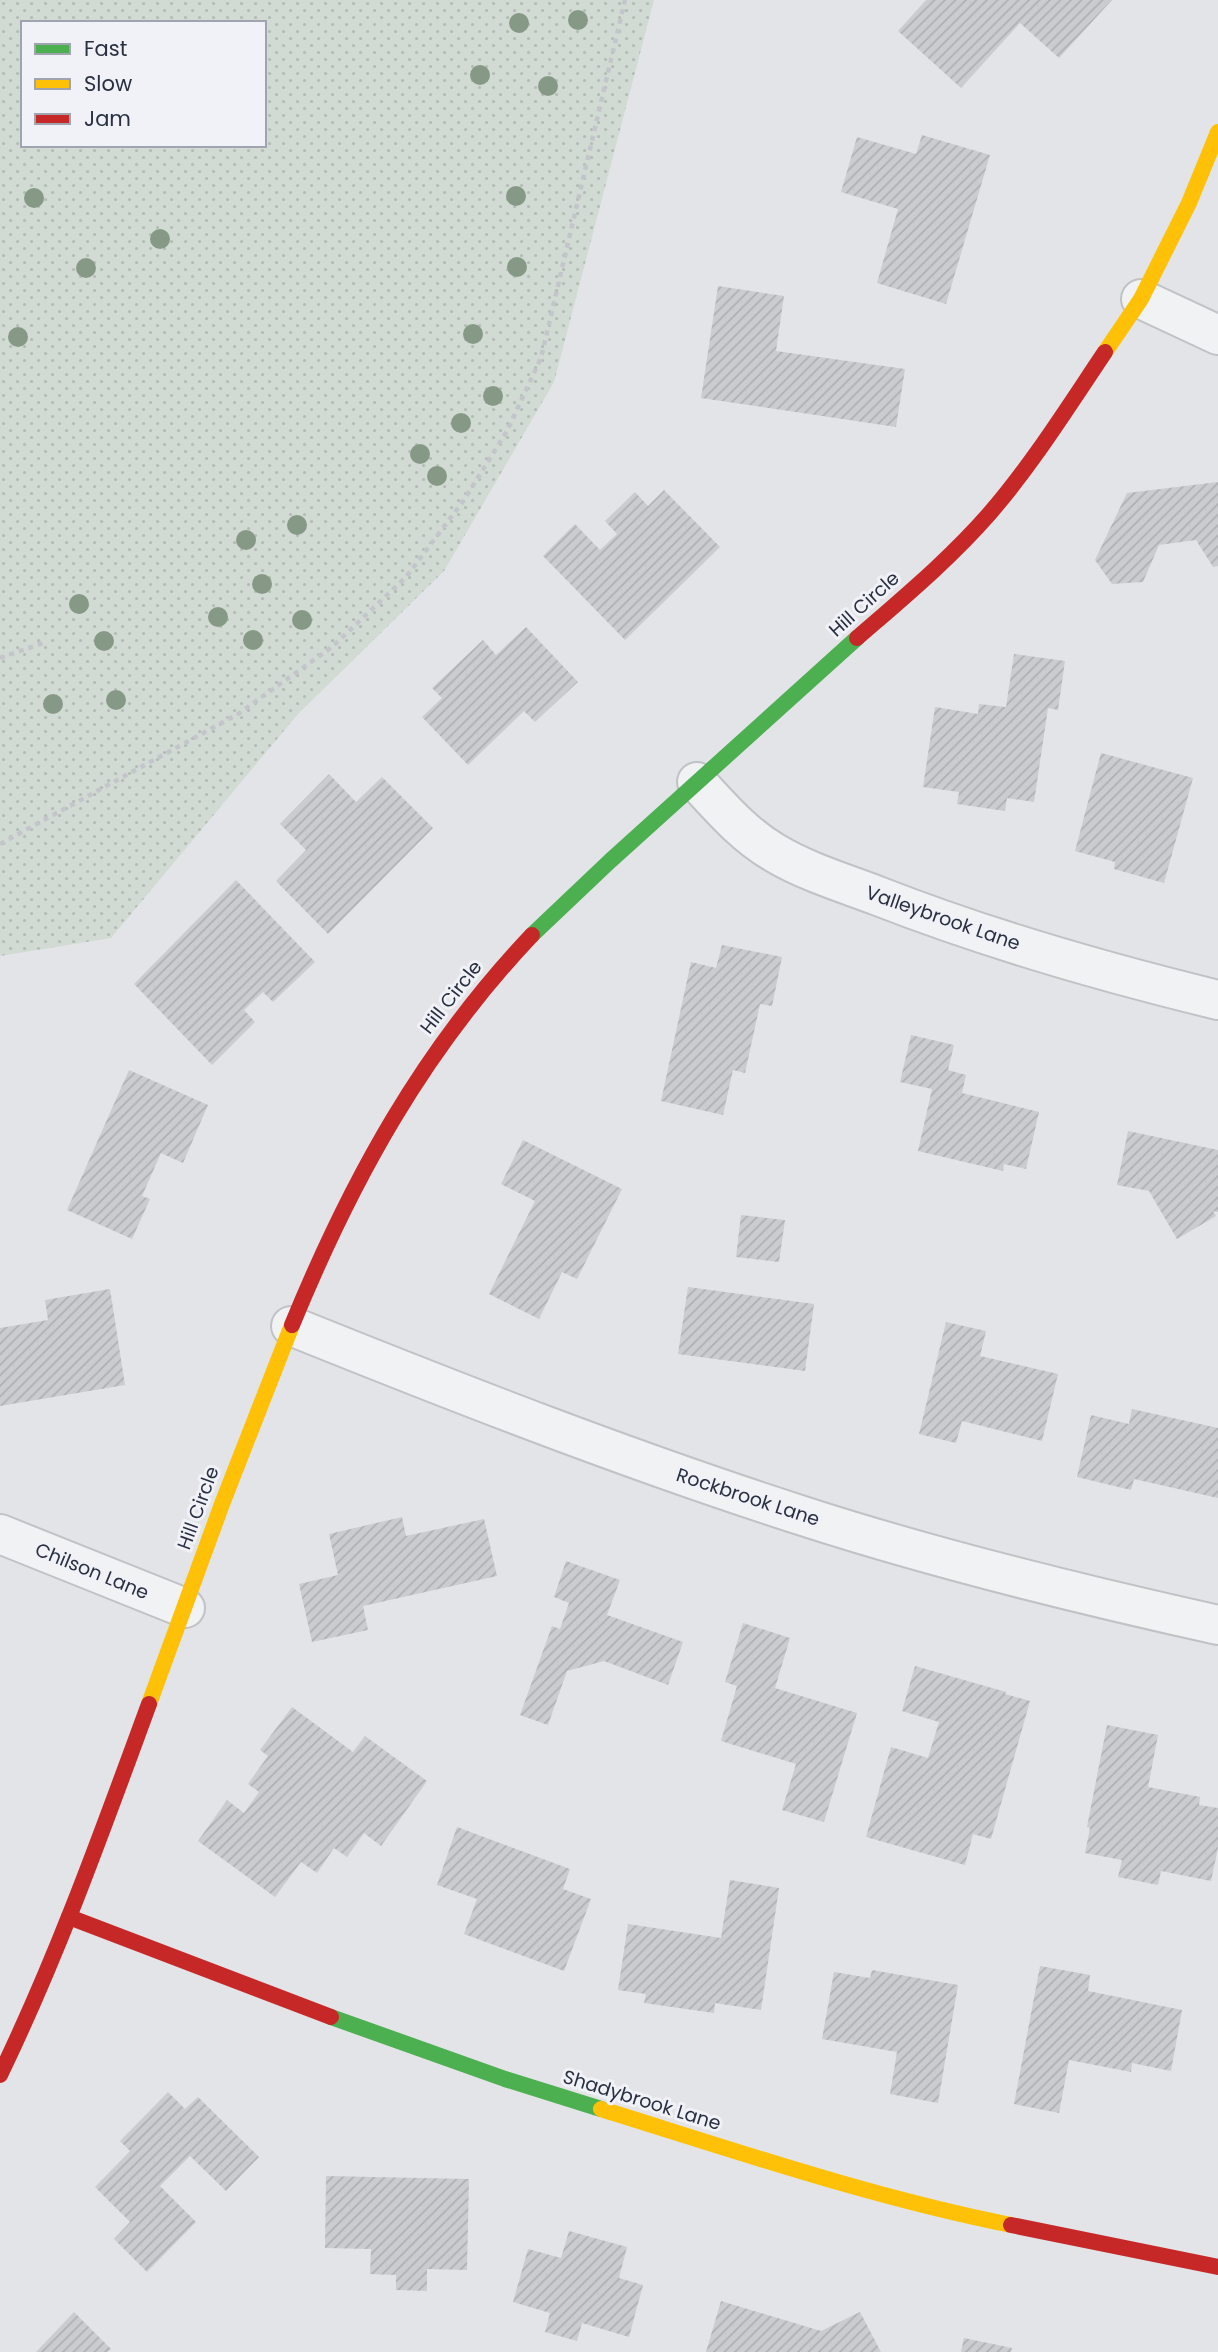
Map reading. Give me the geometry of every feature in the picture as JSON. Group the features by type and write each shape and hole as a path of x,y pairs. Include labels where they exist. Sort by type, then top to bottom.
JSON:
{"street":[{"name":"Hill Circle","path":"0,2075 23,2029 69,1917 185,1608 219,1508 291,1326 344,1208 424,1069 459,1018 509,957 575,891 947,558 989,514 1040,449 1140,299 1189,203 1218,132"},
{"path":"1140,299 1218,335"},
{"name":"Valleybrook Lane","path":"697,782 745,832 775,853 810,870 929,916 1116,975 1218,1000"},
{"name":"Rockbrook Lane","path":"291,1326 511,1414 639,1461 803,1516 947,1559 1101,1600 1218,1625"},
{"name":"Chilson Lane","path":"0,1534 185,1608"},
{"name":"Shadybrook Lane","path":"69,1917 349,2024 505,2079 847,2186 959,2215 1218,2267"}],"path":[{"path":"0,844 238,713 332,647 406,577 464,500 506,431 541,358 625,0"},
{"path":"0,658 46,642"}],"shaded area":[{"path":"0,0 654,0 554,382 444,571 298,714 111,938 0,956"}],"building":[{"path":"926,0 1112,0 1059,58 1020,23 961,88 898,31"},
{"path":"922,135 990,155 946,304 877,283 898,209 841,192 857,137 916,154"},
{"path":"718,286 784,296 776,351 905,369 896,427 701,398"},
{"path":"1218,482 1218,566 1213,567 1196,540 1159,545 1143,582 1112,584 1095,560 1127,493"},
{"path":"664,490 720,547 625,640 543,556 575,524 600,550 617,534 605,521 635,492 648,506"},
{"path":"526,627 578,682 535,722 524,711 468,765 422,717 442,698 432,688 483,640 496,655"},
{"path":"1014,654 1065,661 1058,710 1048,708 1034,802 1007,798 1005,811 957,804 959,792 923,787 935,707 978,714 979,704 1006,707"},
{"path":"1101,753 1193,778 1164,883 1114,869 1115,862 1075,851"},
{"path":"329,774 356,802 382,777 433,828 328,934 276,881 306,850 280,824"},
{"path":"236,880 315,962 273,1002 263,992 244,1010 255,1022 212,1065 134,984"},
{"path":"722,945 782,957 772,1006 760,1004 745,1073 733,1070 723,1115 661,1101 691,962 716,968"},
{"path":"911,1035 954,1045 948,1070 966,1075 962,1093 1039,1112 1026,1169 1004,1164 1003,1171 918,1151 932,1089 900,1082"},
{"path":"129,1070 208,1105 183,1163 161,1153 142,1196 150,1199 132,1239 67,1210"},
{"path":"1128,1131 1218,1150 1218,1212 1213,1211 1216,1216 1177,1239 1149,1191 1117,1185"},
{"path":"523,1140 622,1189 577,1279 562,1272 539,1319 489,1294 535,1201 501,1184"},
{"path":"741,1215 785,1220 779,1262 736,1257"},
{"path":"688,1287 814,1304 805,1371 678,1354"},
{"path":"110,1289 125,1385 0,1406 0,1328 48,1320 45,1300"},
{"path":"946,1322 986,1331 980,1356 1058,1374 1042,1441 962,1421 956,1443 919,1434"},
{"path":"1132,1409 1218,1428 1218,1498 1134,1479 1131,1490 1077,1477 1091,1415 1129,1424"},
{"path":"402,1517 406,1536 484,1519 497,1576 363,1606 368,1630 312,1642 299,1584 338,1575 329,1534"},
{"path":"566,1561 620,1580 607,1615 683,1642 668,1685 604,1661 567,1671 548,1725 520,1715 552,1626 560,1629 569,1603 554,1597"},
{"path":"743,1623 790,1638 775,1688 857,1713 824,1822 782,1810 796,1764 721,1741 737,1686 725,1682"},
{"path":"915,1666 1030,1701 991,1839 973,1834 965,1865 866,1837 891,1747 928,1758 939,1722 902,1711"},
{"path":"292,1707 353,1752 365,1736 427,1781 381,1846 364,1833 347,1857 334,1848 317,1873 301,1862 275,1897 198,1841 227,1800 244,1813 259,1792 248,1784 268,1756 260,1750"},
{"path":"1107,1725 1158,1735 1148,1787 1200,1797 1199,1805 1218,1808 1218,1848 1211,1881 1161,1871 1158,1885 1118,1877 1122,1860 1085,1853 1090,1828 1087,1827"},
{"path":"457,1827 570,1869 563,1889 591,1899 564,1971 464,1934 477,1899 437,1885"},
{"path":"730,1880 779,1888 761,2010 715,2003 714,2013 644,2003 646,1994 618,1990 628,1924 721,1938"},
{"path":"1040,1966 1090,1975 1088,1991 1182,2010 1171,2071 1132,2063 1131,2072 1069,2060 1059,2113 1014,2104"},
{"path":"872,1970 958,1985 938,2103 890,2094 897,2052 822,2039 834,1972 870,1978"},
{"path":"168,2092 185,2109 198,2097 259,2157 226,2191 190,2156 160,2186 196,2222 147,2272 114,2239 130,2222 95,2187 130,2151 120,2141"},
{"path":"326,2176 469,2179 467,2270 427,2269 427,2291 396,2290 396,2275 370,2274 371,2249 325,2248"},
{"path":"569,2231 627,2247 619,2278 643,2285 629,2337 582,2323 577,2341 545,2332 550,2313 513,2302 528,2249 561,2258"},
{"path":"721,2301 821,2331 860,2312 881,2352 706,2352"},
{"path":"74,2312 111,2349 108,2352 36,2352"},
{"path":"964,2338 1012,2348 1011,2352 961,2352"}],"traffic: fast":[{"path":"532,935 857,638"},
{"path":"331,2017 505,2079 601,2109"}],"traffic: slow":[{"path":"1105,352 1141,299 1189,203 1218,132"},
{"path":"149,1704 222,1504 292,1325"},
{"path":"601,2109 855,2187 1011,2225"}],"traffic: jam":[{"path":"857,638 942,562 990,513 1036,455 1105,352"},
{"path":"292,1325 339,1219 394,1118 457,1024 532,935"},
{"path":"0,2075 61,1938 149,1704"},
{"path":"69,1917 331,2017"},
{"path":"1011,2225 1218,2267"}]}
